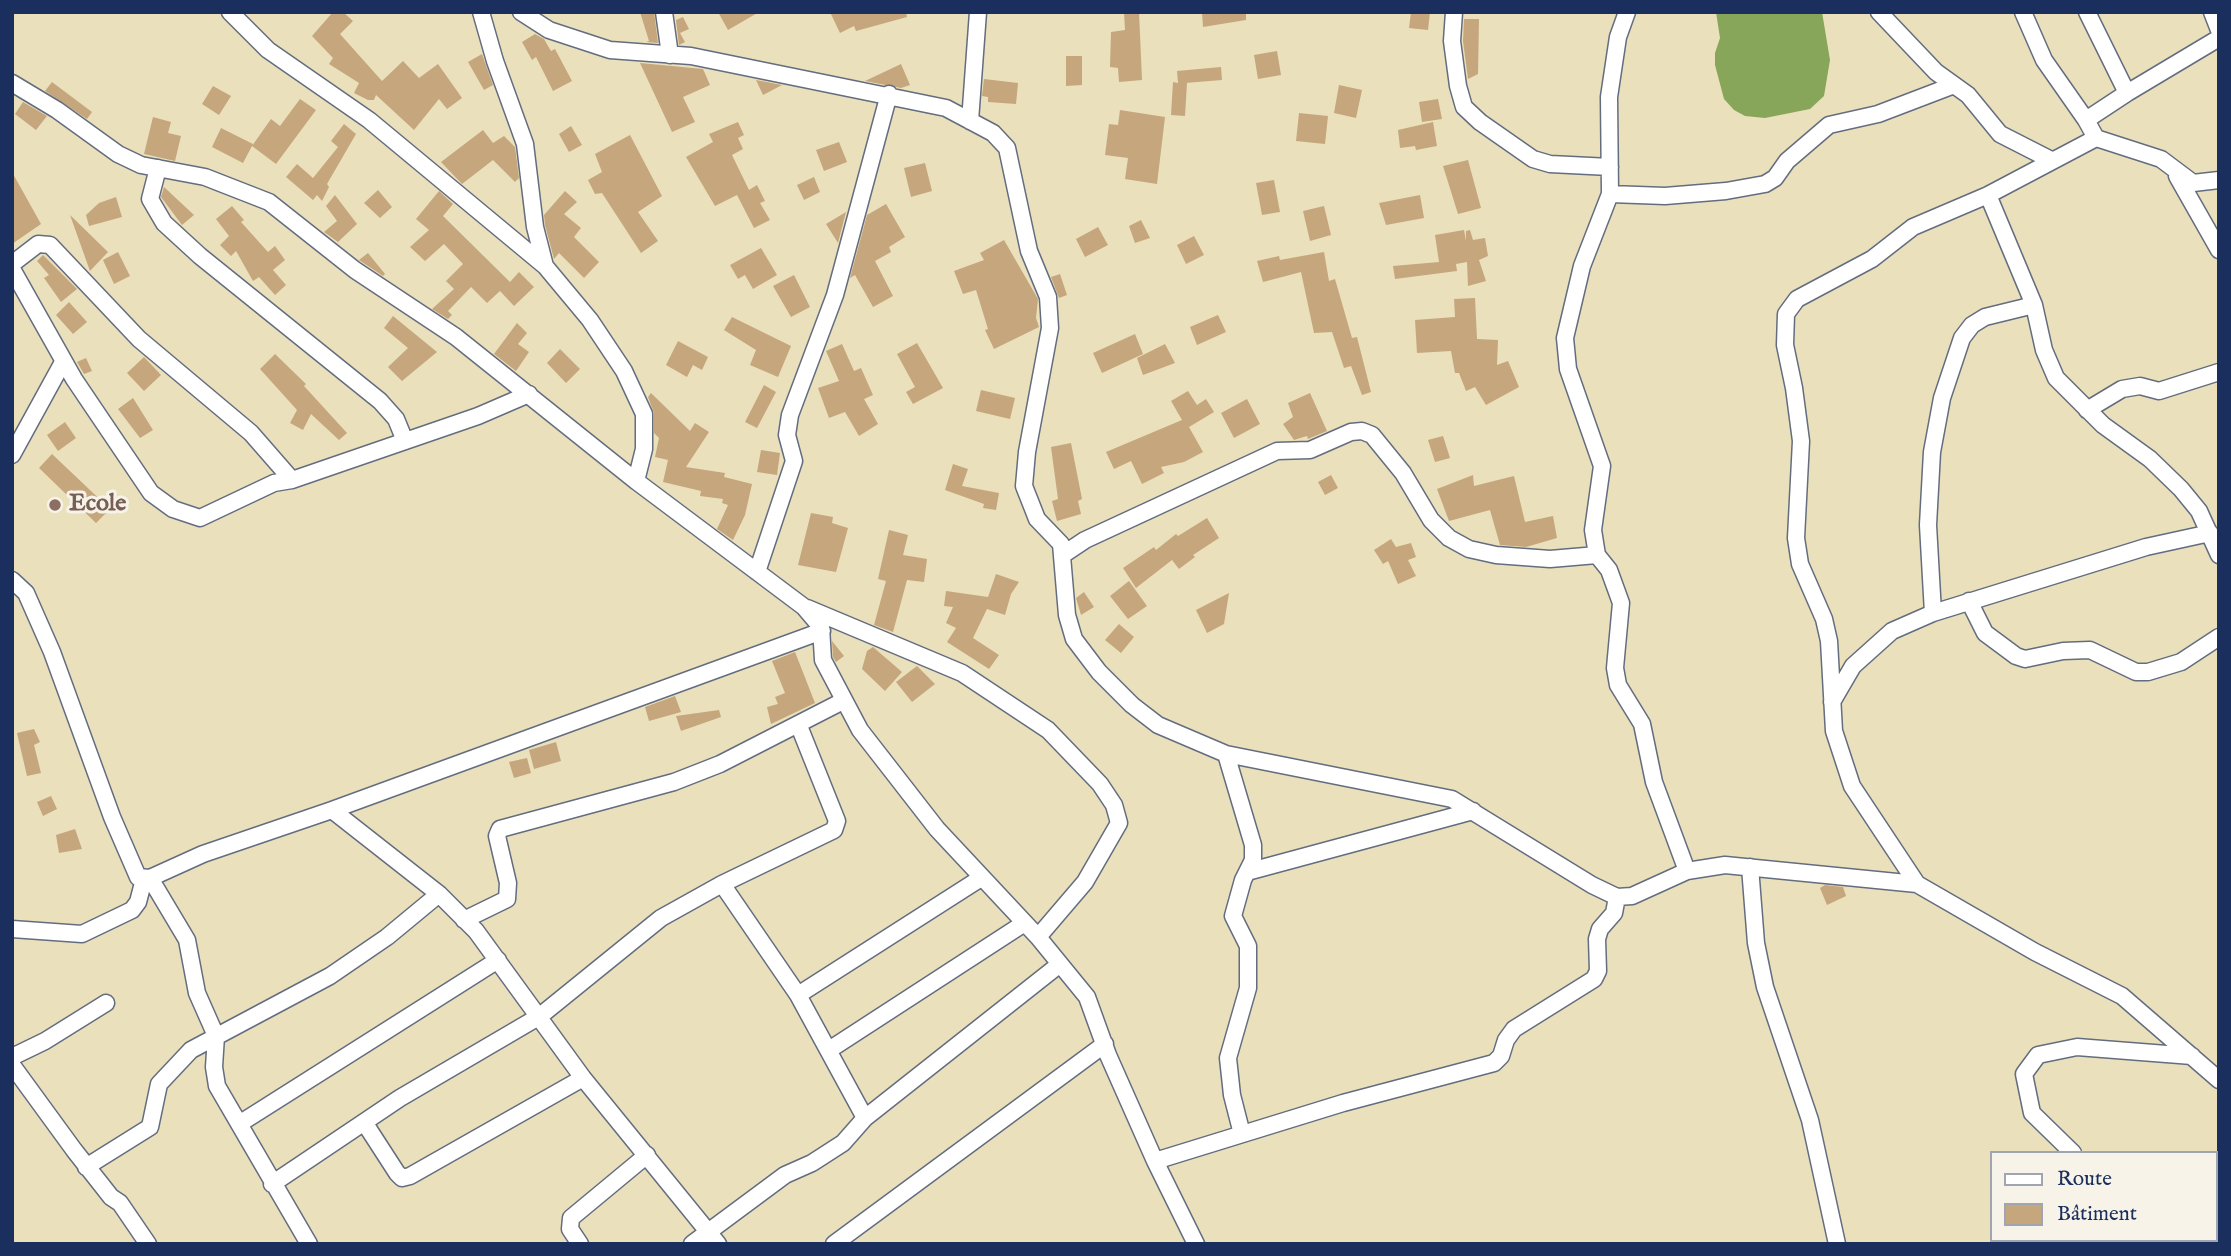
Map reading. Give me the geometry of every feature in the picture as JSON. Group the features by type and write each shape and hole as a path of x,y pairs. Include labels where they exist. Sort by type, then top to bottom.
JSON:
{"street":[{"path":"230,12 268,50 369,120 545,266 590,320 624,371 644,414 644,449 636,481"},
{"path":"481,12 525,145 535,227 545,266"},
{"path":"521,12 549,30 610,50 705,59 888,94 946,108 993,134 1007,148 1029,251 1048,297 1050,328 1027,452 1024,486 1037,519 1061,544 1064,554 1067,615 1074,639 1084,656 1132,705 1158,724 1226,754 1452,799 1592,885 1617,897 1632,896 1687,871 1726,865 1917,884 2024,946 2122,996 2219,1080"},
{"path":"664,12 670,55"},
{"path":"970,121 978,12"},
{"path":"1454,12 1453,52 1464,107 1480,122 1533,159 1550,164 1610,167"},
{"path":"1627,12 1612,66 1609,97 1610,194 1582,266 1565,338 1568,369 1602,466 1593,530 1597,555 1609,570 1621,603 1615,668 1618,685 1642,724 1654,782 1687,871"},
{"path":"1879,12 1918,55 1968,95 2000,134 2051,160"},
{"path":"2023,12 2044,60 2096,138 2161,159 2193,183 2219,180"},
{"path":"2087,12 2127,93"},
{"path":"2212,12 2219,30"},
{"path":"2085,120 2219,38"},
{"path":"12,83 57,110 118,154 141,165 205,177 269,202 355,271 456,337 636,481 804,607 962,673 1048,730 1100,784 1114,805 1119,823 1085,882 1038,937"},
{"path":"1610,194 1665,195 1765,184 1829,125 1878,114 1954,85"},
{"path":"757,572 794,461 787,435 790,415 835,295 888,94"},
{"path":"1917,884 1852,786 1834,731 1829,641 1824,619 1807,584 1796,538 1801,441 1785,345 1786,314 1797,299 1872,259 1913,227 1988,195 2096,138"},
{"path":"158,168 150,199 164,223 200,256 380,401 396,419 405,441"},
{"path":"2173,169 2219,250"},
{"path":"1988,195 2034,305 2043,350 2056,378 2087,410 2150,459 2180,489 2199,511 2219,555"},
{"path":"292,480 251,433 139,339 50,245 37,244 12,266 63,362 151,493 173,509 200,518 265,487 292,480 478,416 528,394"},
{"path":"1933,613 1928,525 1932,452 1942,398 1962,338 1972,325 1985,317 2034,305"},
{"path":"12,455 63,362"},
{"path":"2087,410 2131,386 2159,391 2219,372"},
{"path":"1064,554 1085,540 1277,451 1310,450 1351,432 1362,431 1372,435 1403,473 1431,520 1450,538 1469,549 1496,555 1550,559 1597,555"},
{"path":"1832,702 1853,666 1892,631 1969,601 2146,547 2210,533"},
{"path":"12,580 26,593 52,652 134,873 147,878 185,935 197,993 216,1037 215,1076 272,1184 309,1244"},
{"path":"1969,601 1986,633 2016,656 2025,659 2063,651 2090,650 2136,672 2148,672 2181,662 2219,637"},
{"path":"804,607 822,631 823,660 860,730 901,785 981,878 1038,937 1087,998 1155,1161 1196,1244"},
{"path":"12,929 82,934 132,910 147,878 203,854 332,810 822,631"},
{"path":"464,920 507,899 508,883 497,835 500,830 674,782 720,764 844,701"},
{"path":"272,1184 364,1122 540,1016 661,918 722,884 834,830 837,821 799,726"},
{"path":"1226,754 1253,845 1253,860 1233,916 1248,946 1248,988 1227,1058 1232,1095 1242,1134"},
{"path":"332,810 439,894 464,920 498,960 583,1078 713,1237"},
{"path":"1247,872 1473,811"},
{"path":"1750,867 1756,943 1765,987 1810,1120 1837,1244"},
{"path":"799,995 981,878"},
{"path":"722,884 799,995 865,1118"},
{"path":"86,1167 150,1127 163,1078 191,1050 330,976 378,944 439,894"},
{"path":"1155,1161 1494,1063 1514,1029 1594,979 1598,971 1597,939 1600,929 1614,913 1617,897"},
{"path":"829,1050 1023,924"},
{"path":"239,1124 498,960"},
{"path":"692,1244 713,1237 785,1175 812,1163 843,1143 865,1118 1060,964"},
{"path":"12,1057 45,1041 106,1003"},
{"path":"834,1244 1105,1044"},
{"path":"2071,1151 2032,1113 2024,1074 2038,1055 2077,1047 2192,1056"},
{"path":"12,1065 86,1167 120,1203 148,1244"},
{"path":"364,1122 402,1178 410,1176 583,1078"},
{"path":"580,1244 570,1229 571,1218 647,1155"}],"green space":[{"path":"1716,12 1822,12 1830,60 1824,96 1810,109 1765,118 1745,116 1734,110 1724,99 1715,65 1715,53 1720,38"}],"building":[{"path":"333,12 343,12 353,21 340,34 382,81 403,61 419,78 438,64 462,98 447,109 439,99 414,130 376,95 374,100 368,100 354,93 359,83 329,64 333,58 312,36"},
{"path":"640,12 654,12 658,43 646,42 649,41"},
{"path":"718,12 759,12 728,30"},
{"path":"830,12 906,12 907,17 856,31 854,26 840,33"},
{"path":"1124,12 1139,12 1142,80 1119,82 1118,68 1110,67 1111,32 1125,30"},
{"path":"1202,12 1246,12 1246,20 1203,27"},
{"path":"1411,12 1430,12 1428,30 1409,28"},
{"path":"683,17 689,29 680,33 685,42 679,45 676,20"},
{"path":"1464,19 1479,19 1478,74 1468,79 1463,41"},
{"path":"535,34 544,39 551,51 555,49 572,81 553,91 536,57 532,60 522,42"},
{"path":"1277,51 1281,75 1258,79 1254,55"},
{"path":"482,54 493,85 484,90 468,62"},
{"path":"1066,56 1082,56 1082,85 1066,86"},
{"path":"640,63 703,69 710,85 683,97 695,122 672,132"},
{"path":"901,64 910,85 901,88 865,81"},
{"path":"1221,67 1222,80 1185,83 1185,116 1171,115 1173,82 1178,83 1177,71"},
{"path":"984,79 1018,83 1016,104 988,102 988,97 982,96"},
{"path":"756,80 782,85 763,95"},
{"path":"52,82 92,112 87,119 45,91"},
{"path":"1339,85 1362,90 1356,118 1334,113"},
{"path":"213,86 231,96 219,115 202,104"},
{"path":"300,99 316,110 276,164 252,146 271,119 280,126"},
{"path":"1438,99 1442,119 1422,122 1419,102"},
{"path":"23,102 47,116 36,130 15,114"},
{"path":"1120,110 1165,117 1157,184 1125,179 1128,158 1105,155 1109,124 1118,125"},
{"path":"1299,113 1328,116 1325,144 1296,141"},
{"path":"153,117 171,122 168,133 181,136 175,161 144,154"},
{"path":"738,122 744,135 738,138 743,149 732,155 749,190 757,185 765,201 760,203 770,220 754,228 737,195 715,206 686,157 713,142 709,134"},
{"path":"1433,122 1437,146 1416,150 1415,146 1400,148 1398,130"},
{"path":"344,124 356,134 327,184 329,187 322,201 317,195 313,200 286,177 297,164 313,178 338,147 331,141"},
{"path":"571,126 582,145 569,152 559,134"},
{"path":"221,128 253,144 243,163 212,147"},
{"path":"483,130 493,143 504,136 515,147 519,178 515,182 493,160 462,184 441,162"},
{"path":"630,135 662,196 638,212 658,241 641,253 602,193 595,194 588,180 602,172 595,154"},
{"path":"839,142 847,162 824,171 816,150"},
{"path":"1468,160 1481,208 1458,214 1443,166"},
{"path":"925,163 932,191 911,197 904,168"},
{"path":"12,172 41,224 12,244"},
{"path":"814,177 820,192 804,200 797,185"},
{"path":"1274,180 1280,212 1262,215 1256,183"},
{"path":"164,187 194,215 182,225 161,197"},
{"path":"378,190 392,207 380,218 364,203"},
{"path":"439,191 453,204 443,216 510,282 519,272 534,287 514,306 500,291 487,303 471,287 448,311 452,315 448,319 432,309 454,289 446,281 463,264 444,244 425,261 410,247 429,230 416,219"},
{"path":"565,191 577,202 564,214 581,228 574,237 599,262 584,278 559,253 554,259 545,225 544,215"},
{"path":"335,195 357,224 338,242 324,232 337,221 326,206"},
{"path":"1420,195 1424,218 1386,225 1379,203"},
{"path":"116,197 122,217 89,226 86,215 99,203"},
{"path":"886,204 905,237 889,247 891,252 875,261 893,296 873,307 855,275 850,278 867,215"},
{"path":"232,206 244,220 241,222 268,252 275,246 285,260 273,270 286,285 275,295 259,277 253,281 236,251 231,256 220,245 229,236 216,219"},
{"path":"1324,206 1331,235 1310,241 1303,211"},
{"path":"846,212 838,243 826,224"},
{"path":"70,215 108,252 90,271"},
{"path":"1141,220 1150,238 1135,243 1129,226"},
{"path":"1098,227 1108,245 1085,257 1076,239"},
{"path":"1464,230 1466,241 1466,231 1470,230 1473,240 1485,238 1488,256 1479,260 1486,281 1468,286 1467,262 1456,264 1457,271 1395,279 1393,266 1439,262 1435,235"},
{"path":"1194,236 1204,255 1186,264 1177,245"},
{"path":"1004,240 1038,299 1036,318 1039,327 994,349 985,330 988,329 976,290 963,294 954,271 984,260 980,253"},
{"path":"761,248 777,275 753,289 745,275 738,279 730,265"},
{"path":"118,252 130,276 114,284 103,260"},
{"path":"1324,252 1329,281 1335,279 1352,338 1357,337 1371,392 1362,395 1351,366 1344,368 1332,332 1314,333 1301,272 1263,282 1257,261"},
{"path":"368,253 385,274 383,276 359,260"},
{"path":"43,255 77,289 61,302 44,278 49,275 37,261"},
{"path":"1060,274 1067,295 1059,298 1051,277"},
{"path":"794,275 810,307 791,317 773,286"},
{"path":"1475,298 1477,339 1498,340 1497,365 1508,361 1519,387 1486,405 1475,387 1466,391 1459,373 1455,373 1451,351 1417,353 1415,320 1455,317 1454,299"},
{"path":"69,302 87,322 73,334 56,315"},
{"path":"1218,315 1226,332 1197,345 1190,327"},
{"path":"393,316 437,352 402,381 388,367 408,348 384,328"},
{"path":"732,317 791,346 778,377 750,365 756,350 724,330"},
{"path":"517,323 527,333 518,344 529,352 516,371 494,354"},
{"path":"1135,334 1143,354 1102,373 1093,353"},
{"path":"678,341 708,357 702,370 693,365 687,377 666,365"},
{"path":"917,343 943,388 913,404 906,392 915,387 897,354"},
{"path":"842,344 854,371 861,368 873,395 864,399 878,424 859,436 845,412 829,418 818,388 839,381 826,351"},
{"path":"1165,344 1175,363 1143,375 1137,358"},
{"path":"560,349 580,369 566,383 547,363"},
{"path":"275,354 306,384 304,386 347,433 339,440 311,414 303,430 290,423 297,410 260,369"},
{"path":"144,357 161,375 144,391 127,373"},
{"path":"86,358 92,371 84,374 77,362"},
{"path":"764,385 776,392 757,428 745,422"},
{"path":"981,390 1015,398 1010,419 976,411"},
{"path":"1188,391 1197,405 1206,399 1214,412 1189,427 1203,452 1184,462 1161,467 1164,473 1142,484 1131,461 1114,469 1106,452 1182,420 1171,401"},
{"path":"651,393 690,431 695,423 709,432 686,467 725,473 724,477 752,484 745,515 733,540 717,529 728,505 722,503 723,499 700,496 701,491 663,482 668,460 655,457 659,438 654,433 654,413 648,397"},
{"path":"1310,393 1327,431 1308,439 1307,436 1294,440 1283,424 1293,417 1288,403"},
{"path":"133,398 153,430 140,438 118,409"},
{"path":"1247,399 1260,424 1234,438 1221,413"},
{"path":"65,422 76,438 58,451 47,435"},
{"path":"1443,436 1450,458 1435,462 1428,440"},
{"path":"1071,443 1082,499 1078,501 1081,514 1057,521 1052,501 1058,499 1051,447"},
{"path":"761,450 780,453 777,475 757,472"},
{"path":"52,454 110,509 96,523 39,468"},
{"path":"953,464 968,469 962,486 999,493 996,510 983,508 984,504 945,490"},
{"path":"1331,475 1338,488 1325,495 1318,482"},
{"path":"1473,475 1474,486 1514,476 1525,522 1553,516 1557,538 1526,547 1500,545 1490,510 1449,521 1437,489"},
{"path":"811,513 833,517 832,523 848,528 836,572 798,565"},
{"path":"1207,518 1219,538 1193,555 1195,557 1179,569 1172,560 1136,588 1123,568 1154,547 1156,550 1176,534 1178,536"},
{"path":"889,530 908,535 903,555 927,559 924,582 907,580 893,632 874,625 886,581 878,579"},
{"path":"1391,539 1396,547 1411,543 1416,557 1408,560 1416,576 1398,584 1388,561 1383,564 1374,550"},
{"path":"996,574 1019,582 1011,594 1005,615 987,609 973,638 999,655 989,669 947,642 956,628 946,623 953,607 944,606 946,591 988,597"},
{"path":"1129,581 1147,606 1128,619 1110,596"},
{"path":"1084,592 1094,607 1081,615 1076,598"},
{"path":"1229,593 1224,624 1207,633 1196,610"},
{"path":"1119,624 1134,637 1121,653 1105,640"},
{"path":"832,641 844,656 836,662 833,657"},
{"path":"873,647 902,672 885,691 862,669 867,651"},
{"path":"795,652 815,703 771,724 767,707 778,704 775,697 785,693 772,661"},
{"path":"917,666 935,684 912,702 896,682"},
{"path":"675,696 681,712 649,721 645,707"},
{"path":"719,710 721,717 681,731 676,716"},
{"path":"34,729 40,742 34,745 41,773 27,776 17,733"},
{"path":"556,742 561,761 534,769 529,750"},
{"path":"527,758 531,773 514,778 509,762"},
{"path":"51,796 57,809 43,816 37,802"},
{"path":"75,829 82,849 59,853 56,835"},
{"path":"1825,885 1843,887 1846,896 1827,905 1820,888"}],"place":[{"name":"Ecole","path":"55,505"}]}
